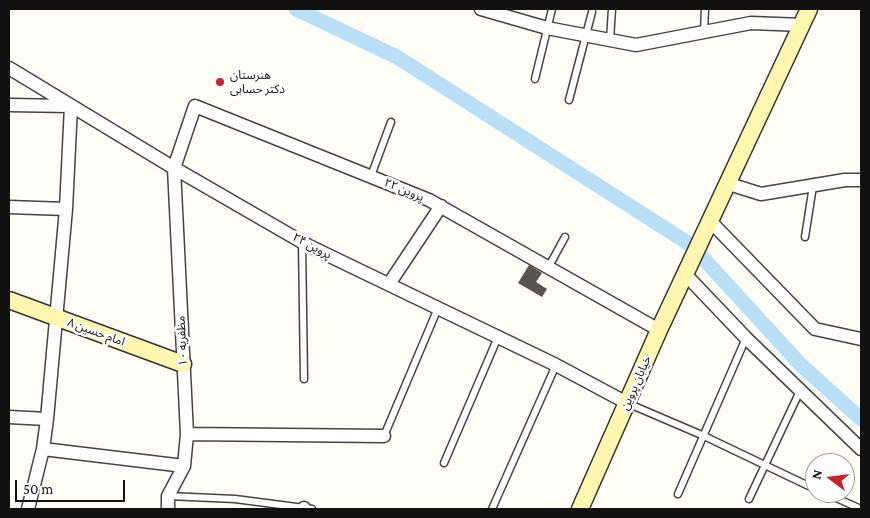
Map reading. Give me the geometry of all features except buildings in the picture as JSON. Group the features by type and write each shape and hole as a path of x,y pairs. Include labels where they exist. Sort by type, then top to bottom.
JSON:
{"street":[{"path":"481,9 496,11 547,28 636,45 751,23 803,25"},
{"path":"809,9 709,220 815,329 861,339"},
{"name":"پروین ۲۴","path":"9,68 174,168 302,242 556,365 627,403"},
{"path":"9,105 70,106 66,209 47,419 43,449 28,509"},
{"name":"پروین ۲۲","path":"174,168 195,106 441,206 659,330"},
{"name":"مظفریه ۱۰","path":"168,509 168,496 184,466 186,434 174,168"},
{"path":"726,182 762,194 845,180 861,180"},
{"path":"389,284 441,206"},
{"path":"9,207 66,209"},
{"name":"خیابان پروین","path":"580,509 709,220"},
{"path":"685,274 746,338 861,449"},
{"name":"امام حسین ۸","path":"9,300 183,364"},
{"path":"9,417 47,419"},
{"path":"186,434 384,436"},
{"path":"43,449 184,466"}],"lane":[{"path":"535,79 552,9"},
{"path":"610,40 612,9"},
{"path":"704,33 705,9"},
{"path":"569,100 592,12"},
{"path":"371,176 390,122"},
{"path":"805,238 813,186"},
{"path":"548,268 565,237"},
{"path":"302,242 304,379"},
{"path":"384,436 438,308"},
{"path":"444,463 498,337"},
{"path":"678,494 746,338"},
{"path":"492,509 556,365"},
{"path":"749,499 766,467 800,391"},
{"path":"627,403 704,436 805,485"},
{"path":"168,496 235,499 307,509"},
{"path":"848,503 861,509"}],"waterway":[{"path":"296,9 397,57 691,245 801,365 861,419"}],"place":[{"name":"هنرستان دکتر حسابی","path":"220,82"}]}
